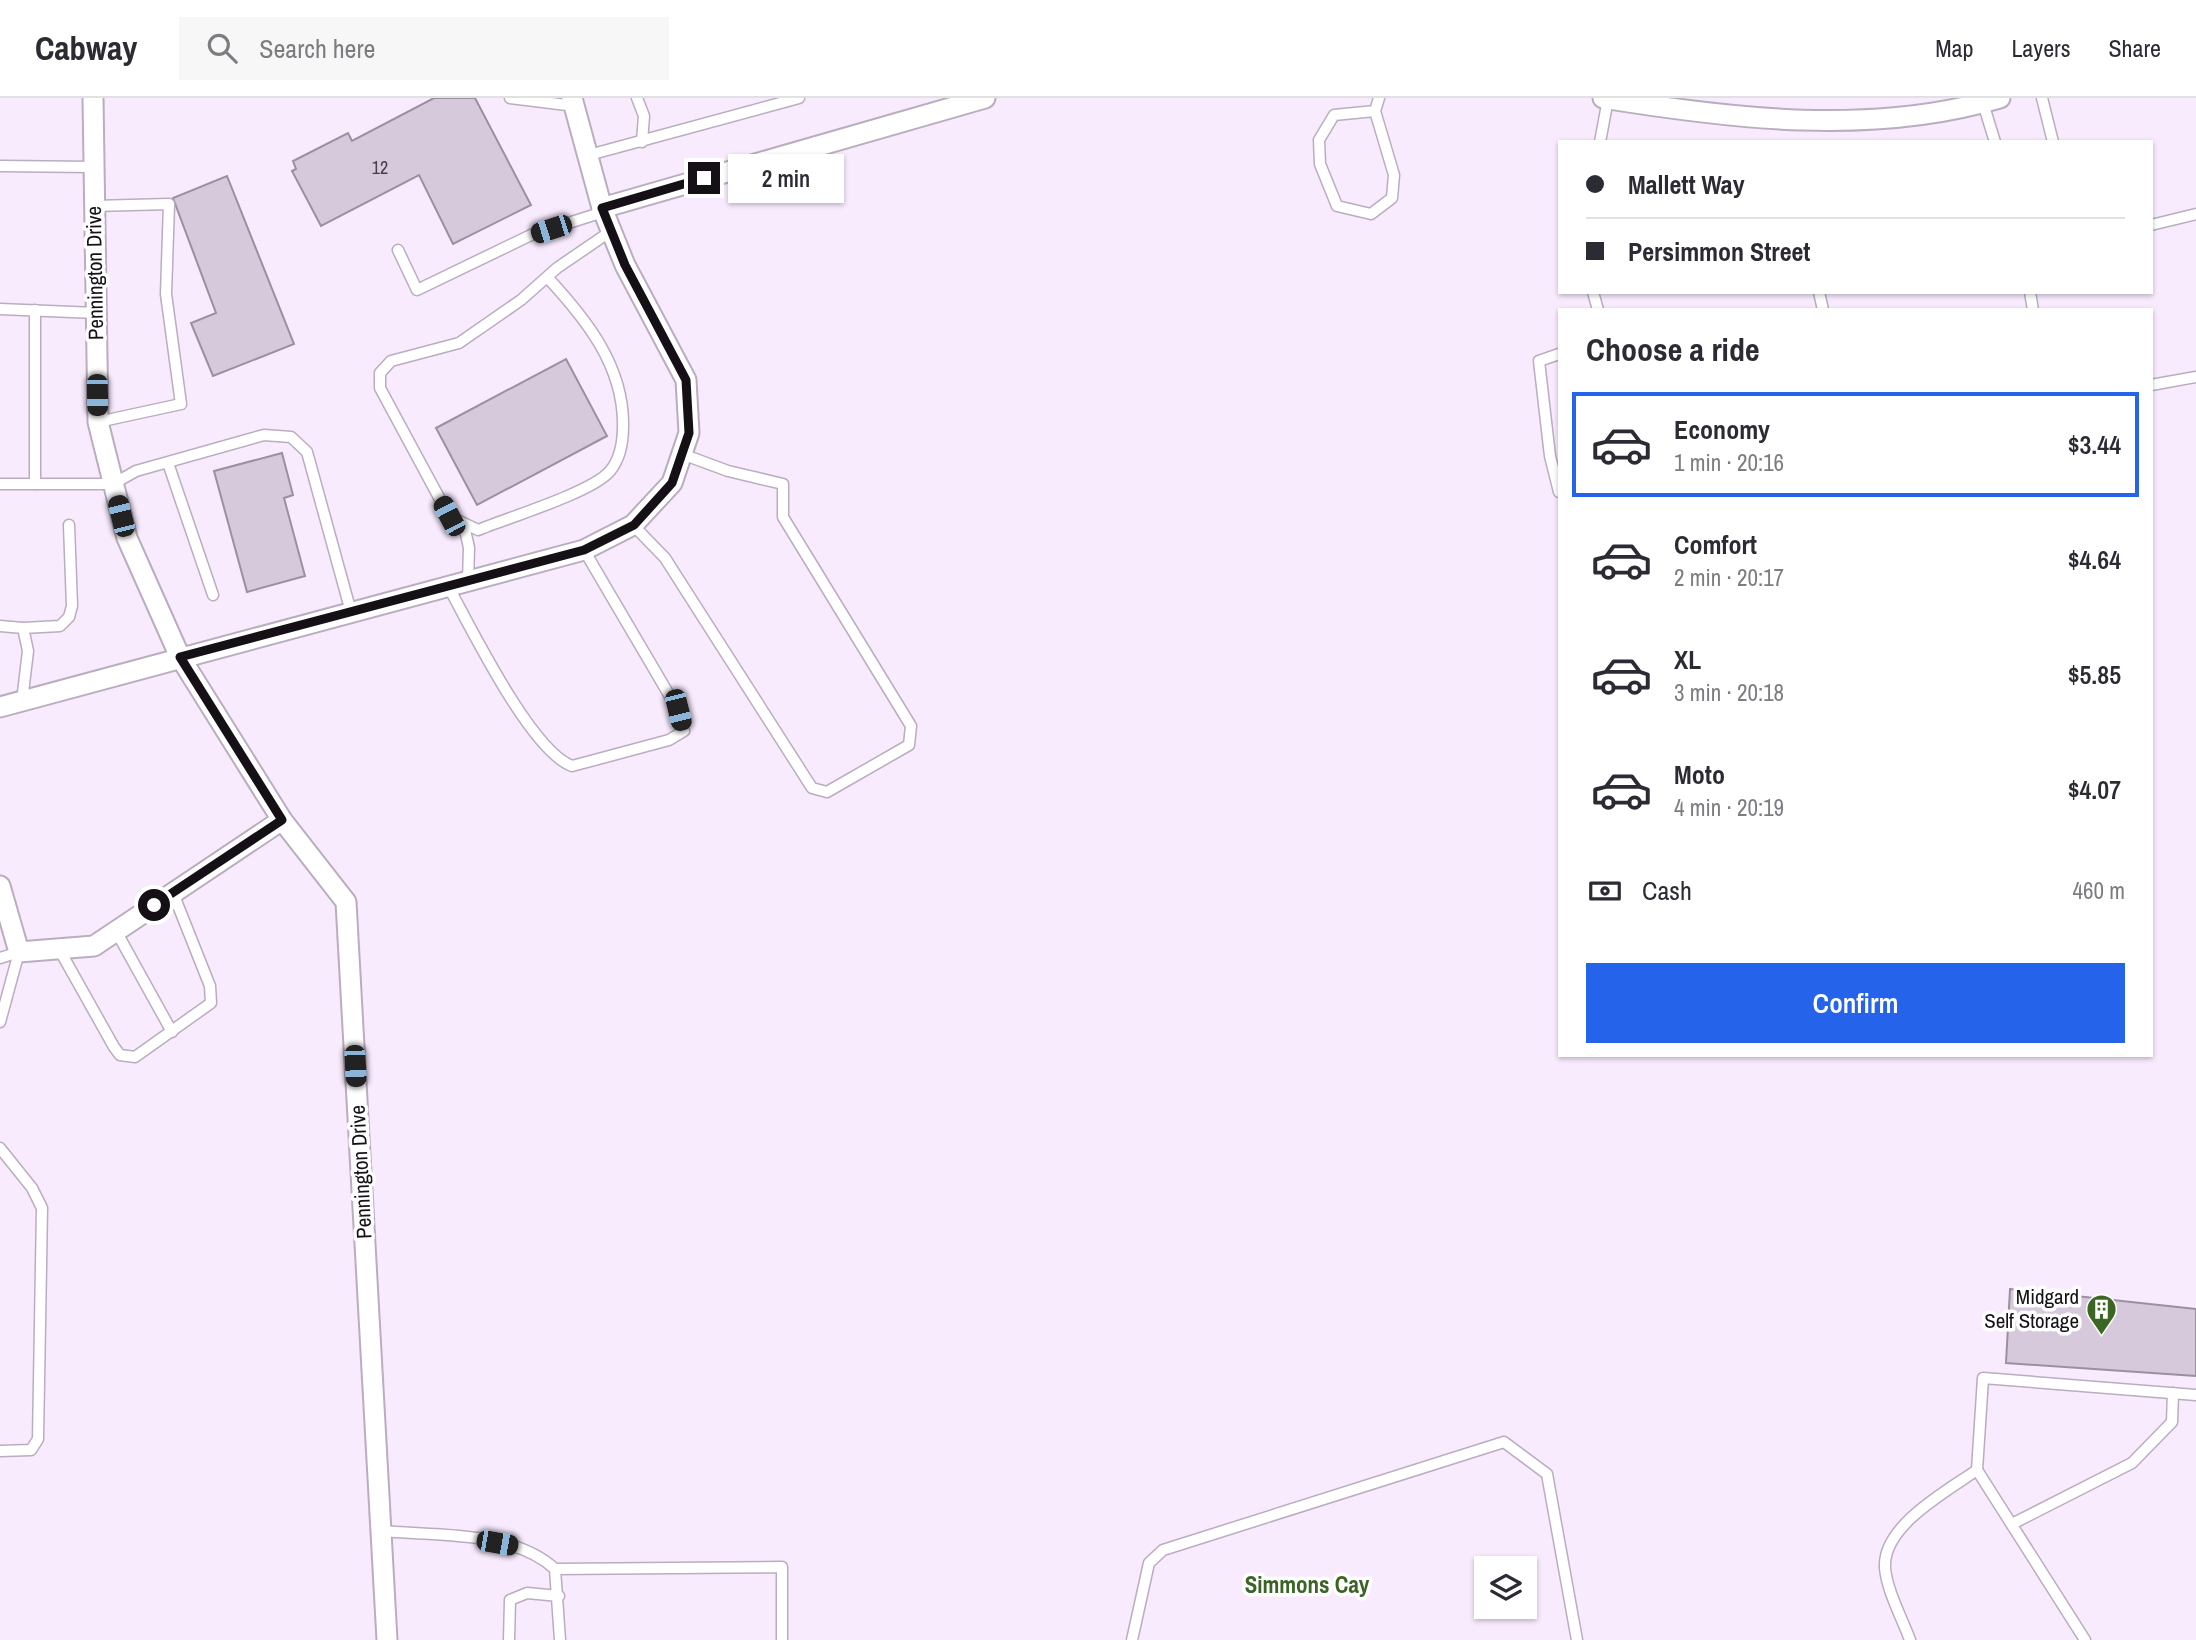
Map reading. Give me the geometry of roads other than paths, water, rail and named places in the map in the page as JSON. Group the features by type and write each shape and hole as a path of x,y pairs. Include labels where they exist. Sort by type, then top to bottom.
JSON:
{"street":[{"name":"Pennington Drive","path":"93,98 98,422 127,538 180,657 282,820 346,902 387,1640"},
{"path":"602,210 985,98"},
{"path":"1606,98 1802,120 1954,112 1992,100"},
{"path":"0,707 584,550 634,525 672,483 689,433 686,380 625,265 602,210 573,102"},
{"path":"0,886 19,952 94,946 282,820"}],"lane":[{"path":"510,98 573,102"},
{"path":"637,98 644,116 642,142"},
{"path":"589,155 799,98"},
{"path":"1375,111 1334,115 1319,140 1320,164 1337,206 1371,214 1392,198 1394,175 1375,111 1379,98"},
{"path":"1600,140 1606,98"},
{"path":"2042,98 2052,140"},
{"path":"1992,100 1995,140"},
{"path":"0,166 93,167"},
{"path":"94,206 169,204 166,294 181,404 98,422"},
{"path":"398,250 417,290 531,235 602,210"},
{"path":"2153,225 2196,214"},
{"path":"547,277 601,344 618,380 624,410 623,446 610,472 573,495 478,530 449,516 380,388 380,373 391,361 459,343 521,300 547,277 611,230"},
{"path":"0,309 96,313"},
{"path":"35,310 35,484"},
{"path":"1558,354 1539,361 1550,456 1558,488"},
{"path":"2153,385 2196,377"},
{"path":"0,484 113,484 136,471 264,435 280,434 299,443 307,452 351,612"},
{"path":"634,525 665,558 812,788 827,792 909,745 911,726 783,517 783,484 728,471 682,454"},
{"path":"168,463 213,595"},
{"path":"0,626 60,626 69,617 72,606 69,525"},
{"path":"464,525 469,548 458,584 475,637 542,744 560,762 572,766 669,740 684,731 678,710 584,550"},
{"path":"22,701 28,651 23,628"},
{"path":"59,949 120,1055 135,1058 207,1008 213,996 173,893"},
{"path":"116,931 172,1032"},
{"path":"0,958 19,952"},
{"path":"0,1022 19,952"},
{"path":"0,1148 32,1188 42,1208 38,1439 31,1450 0,1451"},
{"path":"2085,1640 1978,1470 1983,1378 2196,1395"},
{"path":"2012,1524 2132,1463 2172,1422 2173,1393"},
{"path":"1132,1640 1149,1563 1163,1550 1504,1441 1547,1474 1577,1640"},
{"path":"1910,1640 1885,1571 1885,1551 1910,1518 1978,1470"},
{"path":"381,1531 476,1539 519,1547 542,1557 555,1569 559,1595 560,1640"},
{"path":"555,1569 782,1567 782,1640"},
{"path":"509,1640 510,1600 527,1593 559,1595"}],"place":[{"name":"Midgard Self Storage","path":"2102,1336"}],"district":[{"name":"Simmons Cay","path":"1307,1585"}]}
